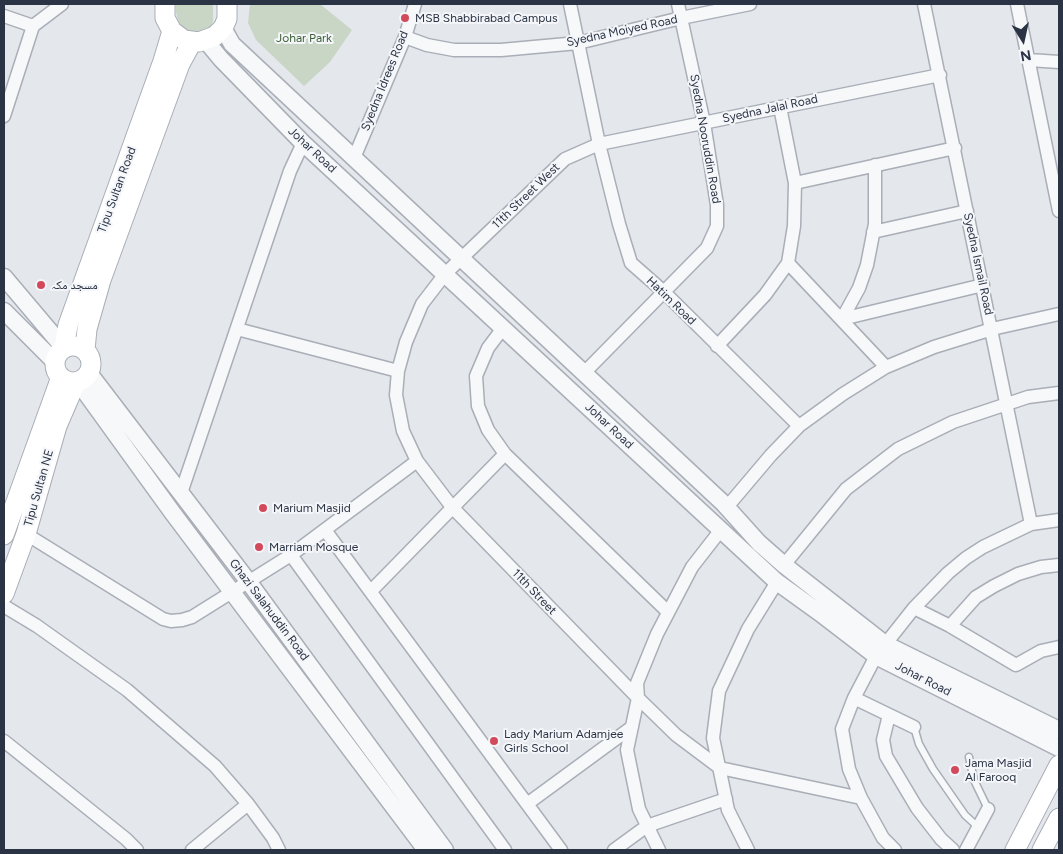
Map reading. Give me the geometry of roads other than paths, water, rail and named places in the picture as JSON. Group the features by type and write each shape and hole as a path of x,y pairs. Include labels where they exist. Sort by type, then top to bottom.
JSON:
{"main road":[{"path":"162,6 165,18 177,36 199,41 215,36 223,28 227,19 227,4"},
{"name":"Tipu Sultan Road","path":"70,371 68,326 172,31"},
{"name":"Tipu Sultan Road","path":"70,371 75,346 85,350 87,329 101,280 180,64 199,41"},
{"path":"4,535 7,517 70,371"},
{"name":"Tipu Sultan NE","path":"4,594 26,534 58,426 70,371"},
{"path":"1015,850 1059,765"},
{"path":"1042,850 1057,829"}],"street":[{"path":"4,116 33,26 62,4"},
{"name":"Syedna Idrees Road","path":"354,158 405,37 415,4"},
{"name":"Hatim Road","path":"570,4 600,144 631,263 664,292 799,426"},
{"name":"Syedna Nooruddin Road","path":"579,368 664,292 707,248 718,226 717,206 704,123 678,4"},
{"name":"Syedna Moiyed Road","path":"405,37 427,45 454,50 501,50 578,43 681,18 750,4"},
{"name":"Syedna Ismail Road","path":"924,4 1032,524"},
{"path":"1017,4 1059,211"},
{"path":"4,16 33,26"},
{"name":"Johar Road","path":"223,28 232,44 725,505 759,543 880,650 1059,730"},
{"name":"Johar Road","path":"199,41 221,59 303,142 777,582 880,650 1059,748"},
{"path":"1029,60 1059,62"},
{"name":"Syedna Jalal Road","path":"600,144 940,75"},
{"path":"717,346 765,295 788,263 794,226 795,183 780,107"},
{"path":"181,493 290,171 303,142"},
{"name":"11th Street West","path":"461,259 532,188 565,159 600,144"},
{"path":"795,183 955,148"},
{"path":"842,319 859,288 867,265 875,224 875,165"},
{"path":"873,232 968,211"},
{"name":"11th Street","path":"461,259 445,274 422,304 406,342 398,371 396,395 403,431 417,461 452,507 638,698 676,734 720,768 861,798"},
{"path":"788,263 886,367"},
{"name":"Ghazi Salahuddin Road","path":"4,277 70,371 421,848"},
{"path":"842,319 983,285"},
{"name":"Ghazi Salahuddin Road","path":"4,311 70,371 181,493 446,850"},
{"path":"659,850 639,809 627,750 638,698 637,683 657,634 725,505 799,426 843,394 886,367 934,347 992,329 1059,314"},
{"path":"503,328 488,348 476,376 478,406 488,430 505,454 668,612"},
{"path":"237,329 398,371"},
{"path":"560,380 579,368"},
{"path":"784,565 846,489 898,449 953,422 1028,397 1059,393"},
{"path":"371,591 505,454"},
{"path":"26,534 163,619 172,622 192,617 291,555 417,461"},
{"path":"895,850 883,838 861,798 849,769 842,729 854,698 880,650 914,608 966,558 983,547 1032,524 1059,520"},
{"path":"325,530 561,850"},
{"path":"291,555 505,850"},
{"path":"950,626 976,597 994,586 1018,574 1041,567 1059,565"},
{"path":"748,850 728,810 713,738 719,691 748,629 777,582"},
{"path":"4,606 37,626 128,690 216,766 248,804 273,838 279,850"},
{"path":"914,608 950,626 1016,665 1041,651 1059,647"},
{"path":"854,698 914,727"},
{"path":"889,715 883,740 886,756 917,808 941,839 953,850"},
{"path":"527,804 632,728"},
{"path":"4,741 126,839 136,850"},
{"path":"614,850 647,826 726,799"},
{"path":"192,850 248,804"},
{"path":"966,850 988,809"}],"lane":[{"path":"914,727 919,744 933,769 965,815 978,827"},
{"path":"969,757 974,780 988,809"}],"place":[{"name":"MSB Shabbirabad Campus","path":"405,18"},
{"name":"مسجد مکہ","path":"41,285"},
{"name":"Marium Masjid","path":"263,508"},
{"name":"Marriam Mosque","path":"259,547"},
{"name":"Lady Marium Adamjee Girls School","path":"494,741"},
{"name":"Jama Masjid Al Farooq","path":"955,770"}],"park label":[{"name":"Johar Park","path":"304,38"}]}
